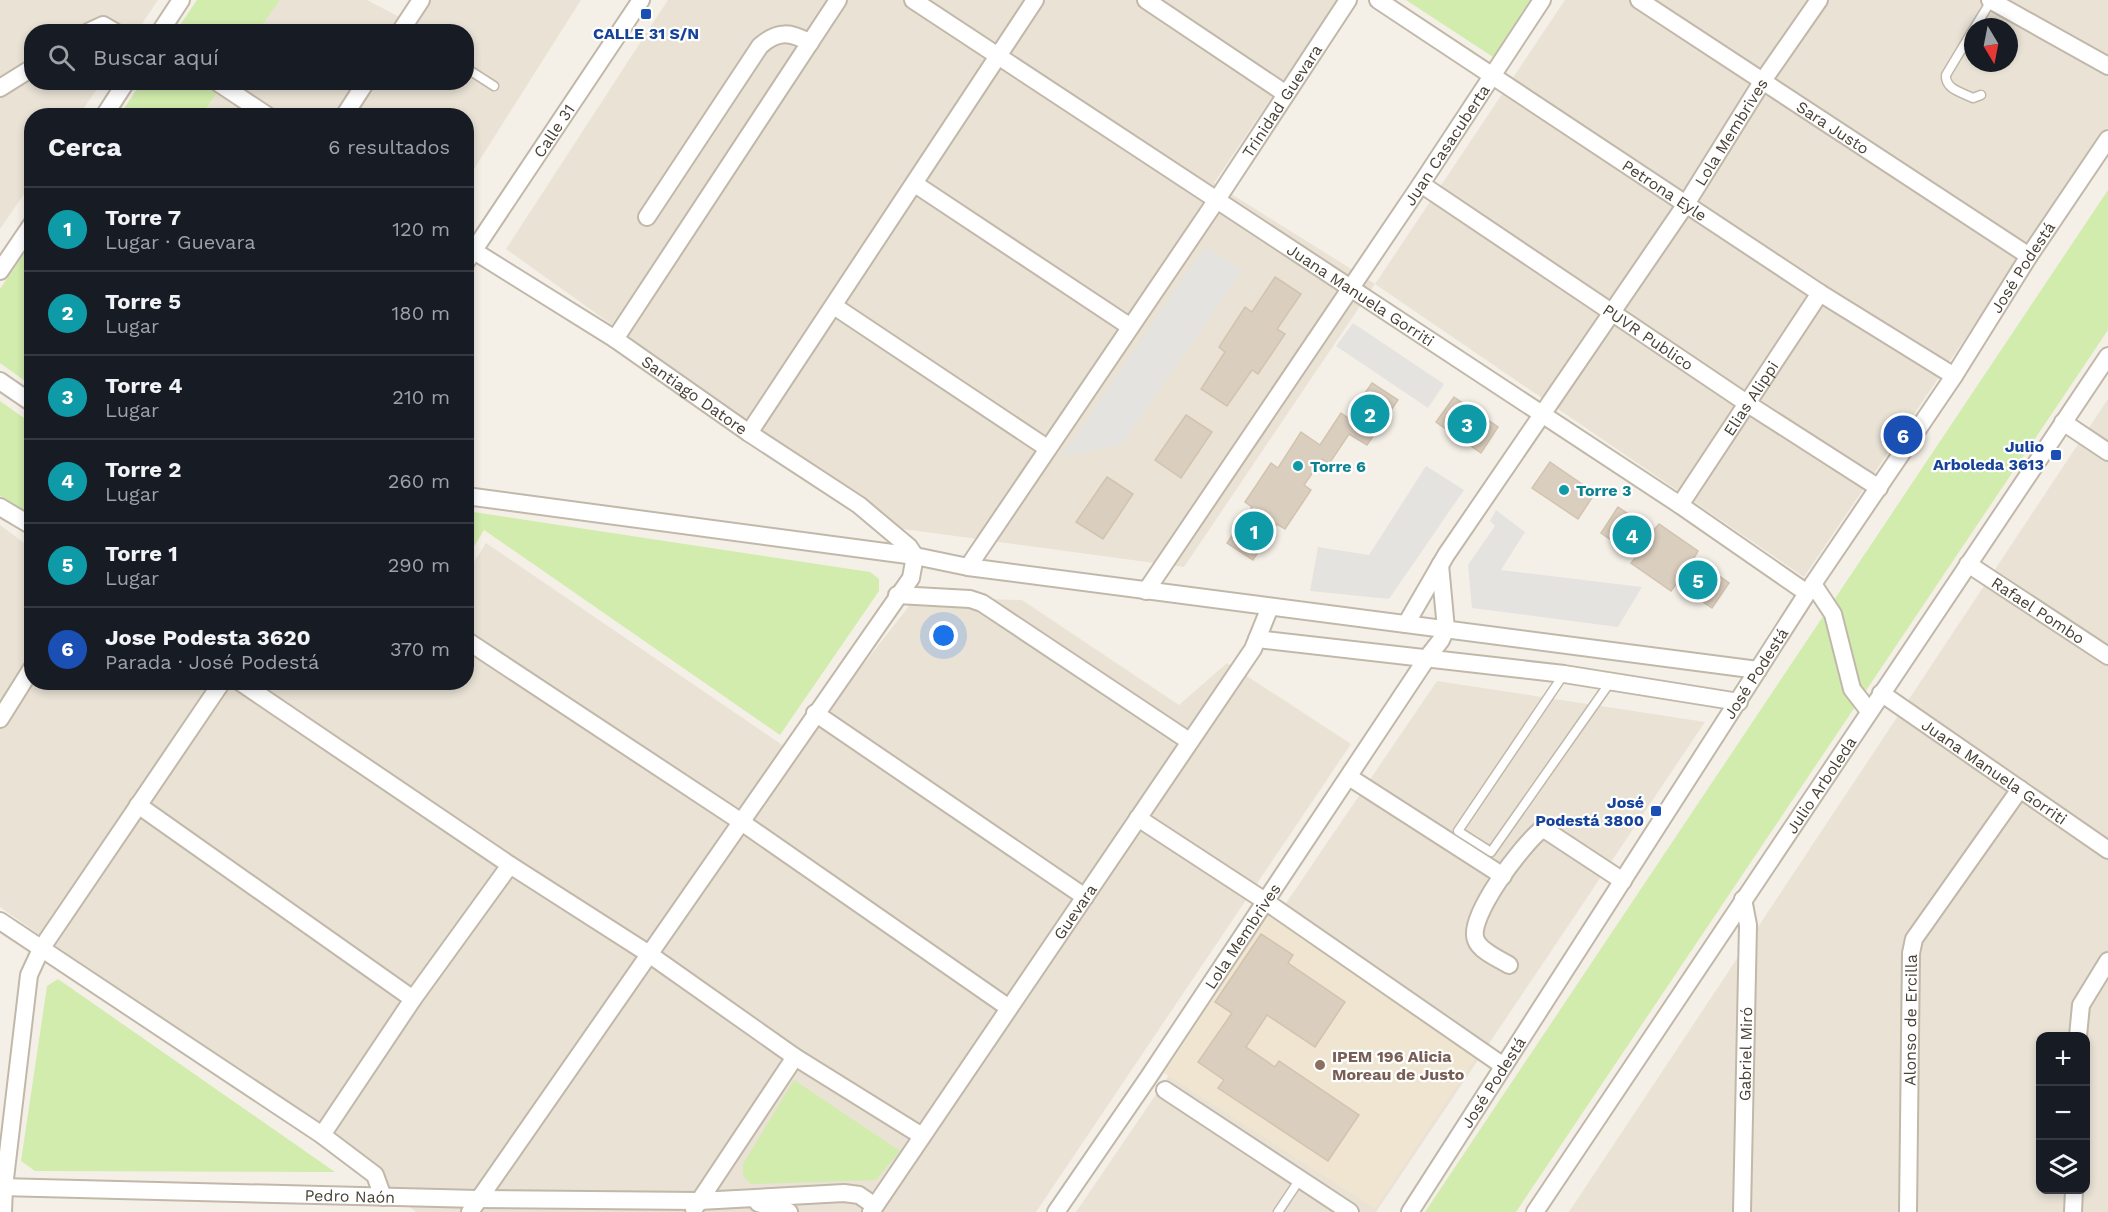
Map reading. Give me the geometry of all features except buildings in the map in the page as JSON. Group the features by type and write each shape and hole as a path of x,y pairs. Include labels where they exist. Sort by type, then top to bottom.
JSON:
{"street":[{"path":"165,24 181,0"},
{"path":"407,24 421,0"},
{"name":"Calle 31","path":"474,246 642,0"},
{"path":"615,339 837,0"},
{"name":"Juana Manuela Gorriti","path":"913,0 1810,589"},
{"path":"748,433 1035,0"},
{"path":"1146,0 1286,94"},
{"name":"Trinidad Guevara","path":"968,567 1129,326 1216,201 1348,0"},
{"name":"Petrona Eyle","path":"1378,0 1820,293 1954,376"},
{"name":"Juan Casacuberta","path":"1146,591 1421,184 1542,0"},
{"name":"Sara Justo","path":"1639,0 2029,256"},
{"name":"Lola Membrives","path":"1406,624 1440,565 1686,204 1762,82 1818,0"},
{"path":"1990,0 2015,6 2108,66"},
{"path":"647,217 760,46 766,41 792,33 810,43"},
{"path":"0,88 24,73"},
{"path":"109,108 121,90"},
{"path":"230,90 256,108"},
{"path":"349,108 361,90"},
{"name":"José Podestá","path":"1410,1212 1502,1065 1810,589 1954,376 2029,256 2108,140"},
{"path":"915,184 1129,326"},
{"name":"PUVR Publico","path":"1421,184 1748,404 1879,488"},
{"path":"0,271 24,236"},
{"name":"Santiago Datore","path":"474,256 615,339 748,433 859,505 909,547 915,556"},
{"name":"Elias Alippi","path":"1680,504 1820,293"},
{"path":"834,306 1047,448"},
{"name":"Julio Arboleda","path":"1535,1212 2108,356"},
{"path":"0,381 24,398"},
{"path":"2063,422 2108,452"},
{"path":"474,497 915,556 968,567 1146,591 1758,670"},
{"path":"0,507 24,521"},
{"path":"474,1205 911,578 915,556"},
{"name":"Rafael Pombo","path":"1968,564 2108,656"},
{"path":"1440,565 1446,629"},
{"path":"1810,589 1833,614 1852,689 1869,711"},
{"path":"897,595 970,598 982,603 1189,741"},
{"name":"Guevara","path":"873,1209 1253,649 1270,607"},
{"name":"Lola Membrives","path":"1056,1212 1148,1078 1441,640 1446,629"},
{"path":"1257,639 1611,681 1739,702"},
{"path":"474,645 740,821 1009,1008"},
{"path":"0,718 24,680"},
{"path":"3,1212 2,1187 29,975 40,949 217,690"},
{"path":"252,690 510,865 649,954 795,1057 922,1136"},
{"name":"Juana Manuela Gorriti","path":"1881,693 2108,850"},
{"path":"815,713 1085,897"},
{"path":"1349,777 1503,876"},
{"name":"Alonso de Ercilla","path":"1908,1212 1911,954 1914,939 1922,923 2020,789"},
{"path":"138,805 412,999"},
{"path":"1138,818 1265,901 1502,1065"},
{"path":"1509,965 1480,947 1474,930 1479,913 1503,876 1541,830 1548,831 1623,881"},
{"path":"322,1135 412,999 510,865"},
{"name":"Gabriel Miró","path":"1742,1212 1748,925 1743,899"},
{"path":"0,921 322,1135 375,1175 383,1197"},
{"path":"2078,1032 2081,1005 2108,961"},
{"path":"696,1207 795,1057"},
{"path":"1165,1090 1350,1212"},
{"name":"Pedro Naón","path":"2,1187 383,1197 474,1205 696,1207 747,1200 844,1193 859,1195 873,1209"},
{"path":"2073,1194 2073,1212"},
{"path":"747,1200 789,1212"}],"lane":[{"path":"1980,18 1990,0"},
{"path":"1964,45 1946,75 1946,81 1948,86 1973,98 1982,95"},
{"path":"474,73 494,86"},
{"path":"1564,675 1458,831 1491,852 1611,681"},
{"path":"1278,1212 1300,1179"}],"shaded area":[{"path":"0,0 158,0 142,24 24,24 24,90 96,90 84,108 24,108 24,194 0,229"},
{"path":"280,0 367,0 407,21 421,0 581,0 474,169 474,108 207,108 219,90 474,90 474,24 263,24"},
{"path":"668,0 1337,0 1214,183 1375,284 1184,567 896,528 506,249"},
{"path":"1565,0 2108,0 2108,127 1804,577 1375,284"},
{"path":"1205,246 1242,271 1121,445 1061,457"},
{"path":"1353,323 1444,384 1428,408 1336,346"},
{"path":"2108,399 2108,1212 1569,1212"},
{"path":"1426,466 1464,490 1389,599 1310,591 1318,547 1369,555"},
{"path":"1496,510 1525,532 1501,570 1642,587 1618,627 1472,608 1468,565 1495,526 1490,521"},
{"path":"0,525 24,543 24,690 474,690 474,562 486,543 794,753 916,597 1022,600 1179,705 1227,663 1351,744 1036,1212 416,1212 322,1135 0,907"},
{"path":"1437,681 1705,722 1376,1212 1076,1212"},
{"name":"IPEM 196 Alicia Moreau de Justo","path":"1270,912 1477,1056 1375,1209 1164,1073"}],"green space":[{"path":"197,0 280,0 263,24 181,24"},
{"path":"1406,0 1530,0 1493,57"},
{"path":"136,90 219,90 207,108 124,108"},
{"path":"2108,190 2108,330 1516,1212 1425,1212"},
{"path":"24,253 24,380 0,363 0,289"},
{"path":"0,401 24,418 24,511 0,496"},
{"path":"474,512 870,572 879,579 879,591 780,735 484,530 474,546"},
{"path":"58,979 335,1172 35,1171 21,1161 47,986"},
{"path":"794,1080 900,1151 876,1180 751,1184 743,1176 743,1164"}],"place":[{"name":"CALLE 31 S/N","path":"646,14"},
{"name":"Torre 5","path":"1370,414"},
{"name":"Torre 4","path":"1467,424"},
{"name":"Jose Podesta 3620","path":"1903,435"},
{"name":"Julio Arboleda 3613","path":"2056,455"},
{"name":"Torre 6","path":"1298,466"},
{"name":"Torre 3","path":"1564,490"},
{"name":"Torre 7","path":"1254,531"},
{"name":"Torre 2","path":"1632,535"},
{"name":"Torre 1","path":"1698,580"},
{"name":"José Podestá 3800","path":"1656,811"},
{"name":"IPEM 196 Alicia Moreau de Justo","path":"1320,1065"}]}
